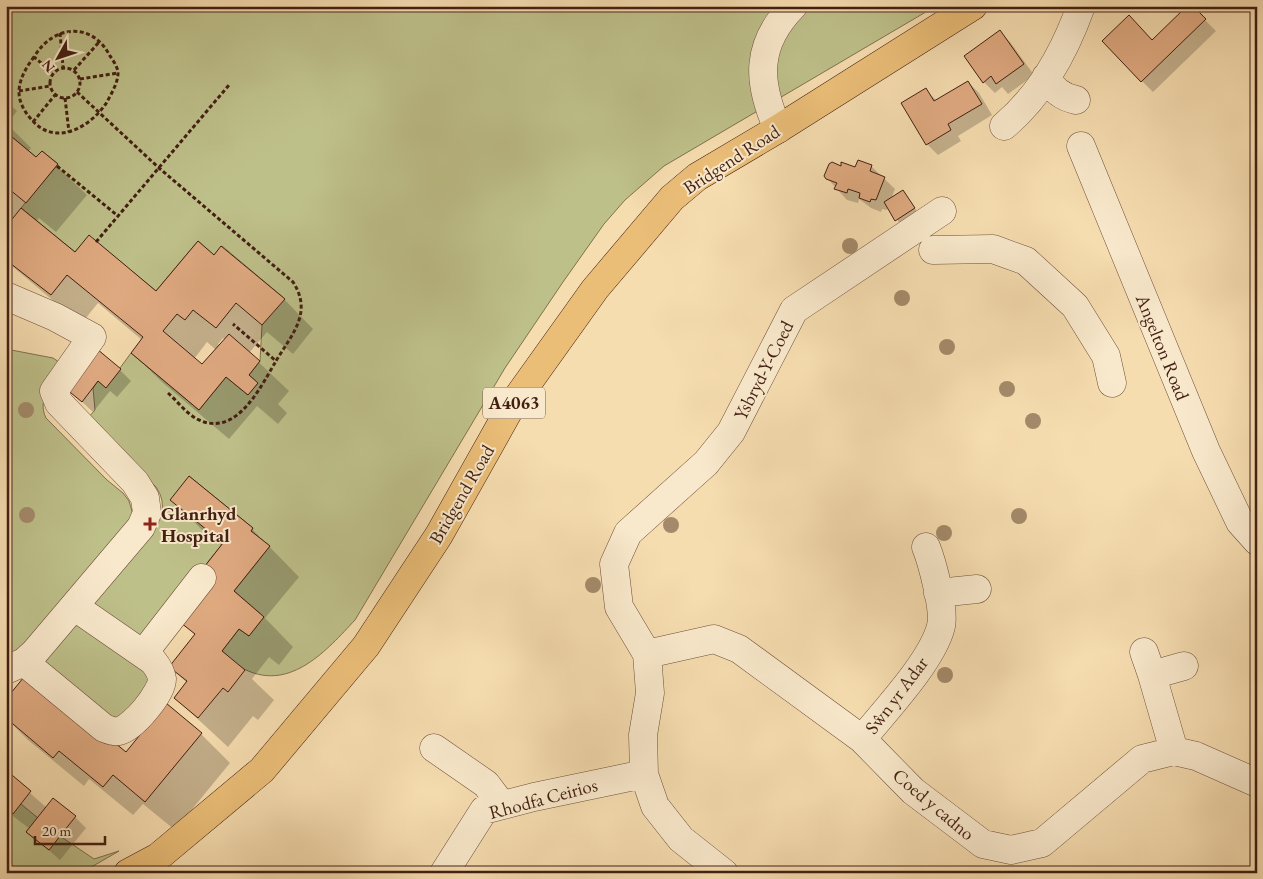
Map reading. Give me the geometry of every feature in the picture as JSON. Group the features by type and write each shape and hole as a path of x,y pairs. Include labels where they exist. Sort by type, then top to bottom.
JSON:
{"main road":[{"name":"Bridgend Road","path":"128,873 158,857 262,770 366,646 439,535 512,405 595,289 672,198 697,177 778,129 973,6"}],"street":[{"path":"778,129 768,106 762,79 764,50 780,20 793,6"},
{"path":"1004,126 1028,103 1046,77 1071,32 1081,6"},
{"path":"1046,77 1062,96 1076,100"},
{"name":"Angelton Road","path":"1082,146 1206,451 1240,522 1257,542"},
{"name":"Ysbryd-Y-Coed","path":"647,654 619,607 614,564 628,533 706,463 731,432 794,310 942,211"},
{"path":"919,227 936,255 993,249 1026,261 1075,306 1106,356 1112,383"},
{"path":"6,296 55,317 92,337 54,391 58,403 135,482 145,498 147,513 142,527 75,607 15,666 104,728 120,731 129,727 160,690 162,678 159,669 153,661 75,607"},
{"name":"Sŵn yr Adar","path":"862,739 924,662 941,625 934,568 926,547"},
{"path":"142,654 202,578"},
{"path":"938,593 977,589"},
{"name":"Coed y cadno","path":"647,654 714,639 739,650 862,739 913,791 983,844 1011,850 1042,843 1142,759 1174,751 1196,756 1257,783"},
{"path":"647,654 650,693 643,735 644,774 655,806 681,838 724,873"},
{"path":"1174,751 1148,664 1184,666"},
{"path":"434,748 486,784 502,805"},
{"name":"Rhodfa Ceirios","path":"444,873 484,810 644,774"}],"path":[{"path":"80,32 100,41 112,57 118,73 111,94 100,112 87,124 69,132 50,131 33,122 20,102 19,91 24,73 43,44 60,34 80,32"},
{"path":"60,34 63,67"},
{"path":"74,70 100,41"},
{"path":"34,57 53,72"},
{"path":"53,72 63,67 74,70 80,79 77,92"},
{"path":"53,72 50,86 55,95 65,98 77,92"},
{"path":"80,79 118,73"},
{"path":"96,242 228,85"},
{"path":"19,91 50,86"},
{"path":"77,92 159,168 293,282 298,290 302,308 300,318 259,390 239,414 224,422 206,422 197,419 168,393"},
{"path":"33,122 55,95"},
{"path":"65,98 69,132"},
{"path":"57,166 118,216"},
{"path":"233,324 276,361"}],"green space":[{"path":"6,6 936,6 664,166 625,200 604,224 505,368 355,620 320,655 307,664 293,671 278,675 262,675 246,670 236,664 222,651 239,629 249,636 264,617 234,591 270,546 251,531 253,528 189,476 223,543 147,639 92,611 94,594 161,516 162,504 156,487 88,418 95,410 93,388 98,381 106,387 131,353 199,410 226,377 248,395 258,383 249,375 260,361 262,325 284,298 222,246 214,255 198,241 156,291 89,236 75,252 21,208 58,164 42,151 36,157 6,132"},
{"path":"6,349 53,358 65,366 45,397 43,411 46,418 107,480 123,493 129,501 134,518 6,664"},
{"path":"70,618 155,676 120,719 111,718 45,666 42,650"},
{"path":"21,804 38,818 26,832 49,850 60,836 94,859 119,851 81,873 6,873 6,808"}],"building":[{"path":"1187,6 1193,6 1206,19 1141,82 1102,41 1129,15 1152,40"},
{"path":"1000,30 1024,64 996,84 991,76 983,83 964,56"},
{"path":"968,81 982,104 948,124 951,130 926,145 901,103 926,88 934,101"},
{"path":"6,132 36,157 42,151 58,164 26,203 9,189 6,192"},
{"path":"858,160 872,165 870,171 885,177 876,200 871,199 870,202 859,198 860,193 848,189 847,193 834,189 837,183 826,179 824,176 829,164 832,162 841,166 841,162 855,167"},
{"path":"903,190 915,208 895,221 884,202"},
{"path":"21,208 75,252 89,235 156,291 198,241 214,255 221,246 285,299 262,325 236,303 216,328 193,310 185,320 177,314 163,331 202,364 229,334 260,361 249,375 258,383 248,395 226,377 199,410 131,353 143,337 67,275 51,295 6,260 6,221 9,223"},
{"path":"97,349 121,369 106,388 98,381 82,402 65,388"},
{"path":"189,476 253,528 251,531 270,546 234,591 264,617 249,636 239,629 222,651 245,670 228,692 223,688 198,718 174,698 187,681 169,667 195,634 181,623 201,571 223,543 170,500"},
{"path":"24,677 66,703 126,752 166,703 202,733 145,802 113,775 103,787 59,751 53,758 6,718 6,699"},
{"path":"6,770 31,791 13,814 6,808"},
{"path":"53,798 76,816 49,850 26,832"}],"place":[{"name":"Glanrhyd Hospital","path":"150,524"}]}
